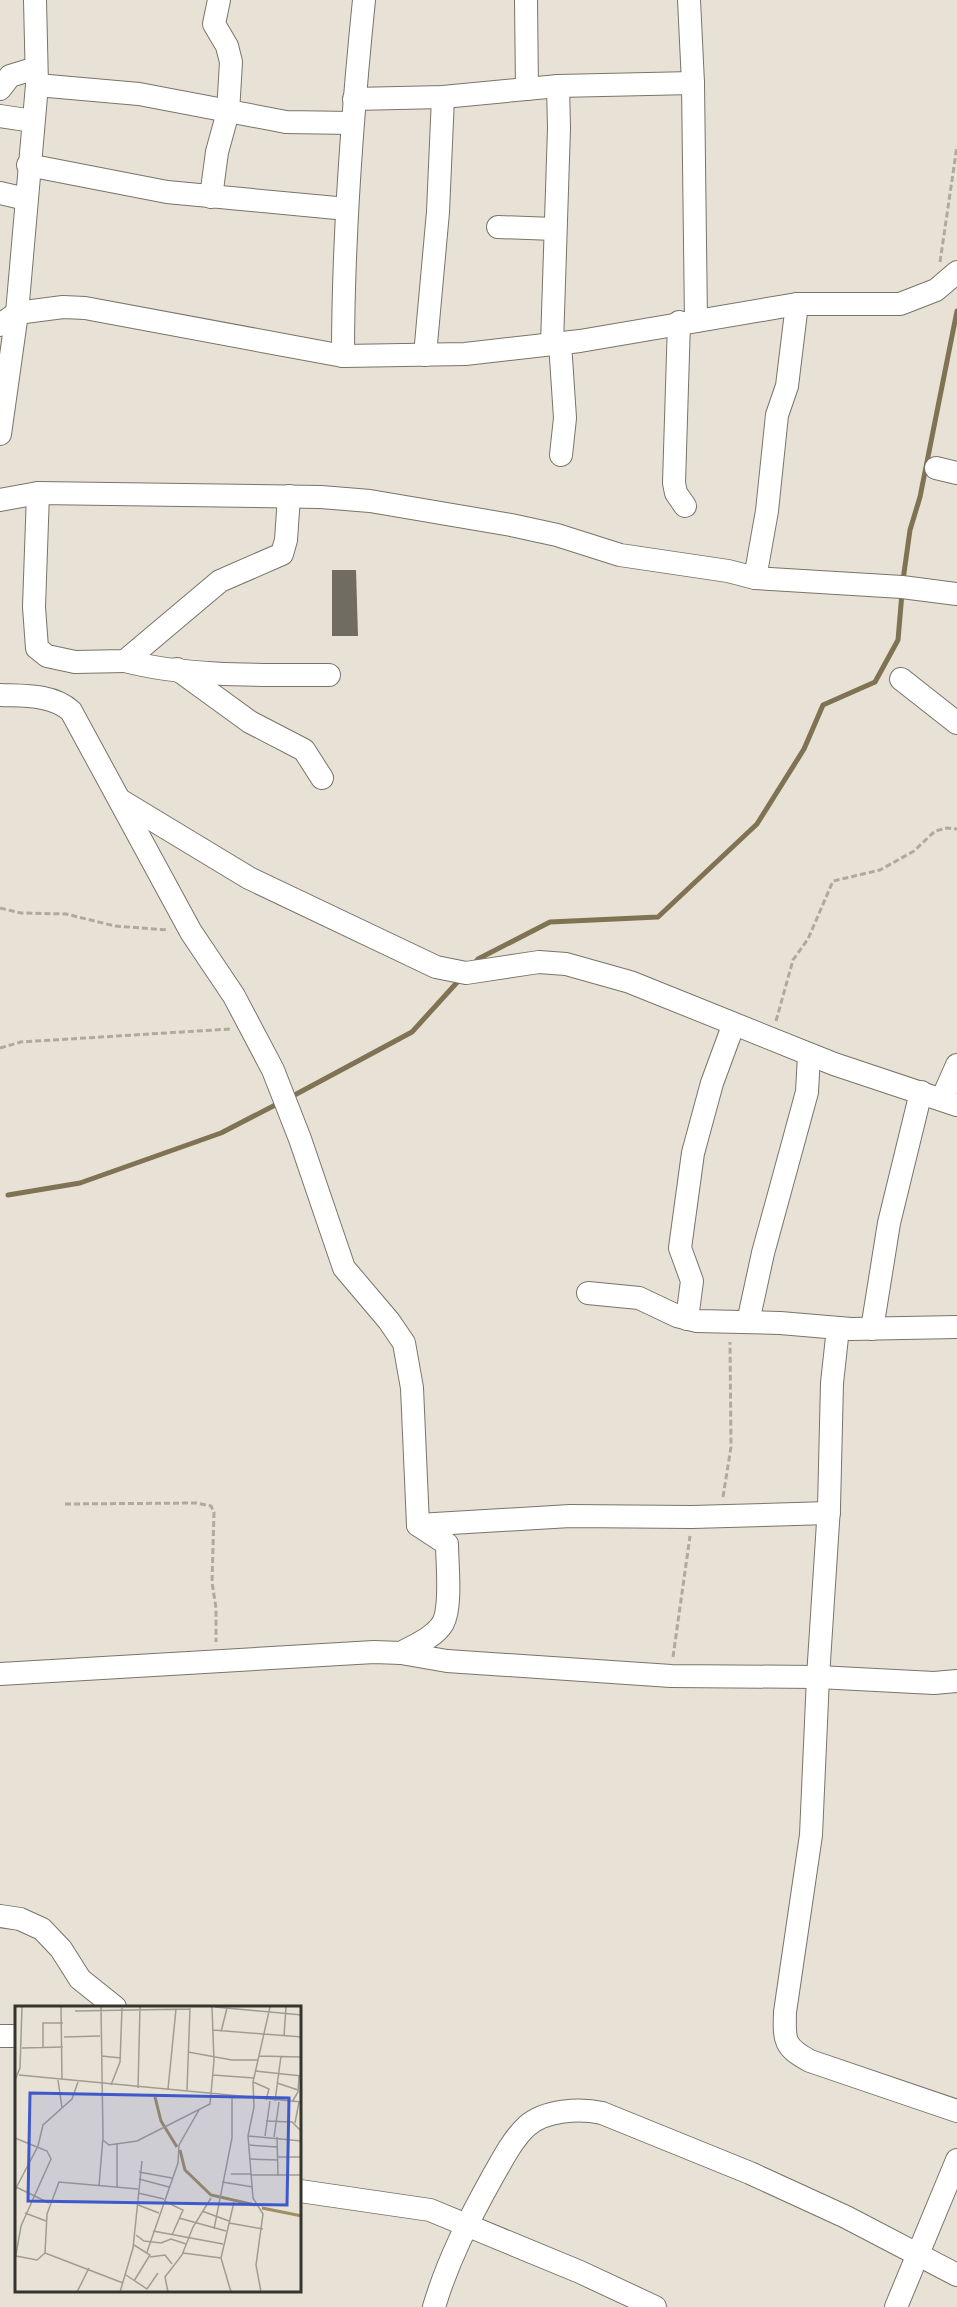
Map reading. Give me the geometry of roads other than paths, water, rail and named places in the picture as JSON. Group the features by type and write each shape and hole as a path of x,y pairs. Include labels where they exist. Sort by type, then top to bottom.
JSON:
{"street":[{"path":"0,434 8,319 26,199 33,121 36,77 35,0"},
{"path":"211,197 217,152 228,112 231,58 214,24 219,0"},
{"path":"343,356 352,123 364,0"},
{"path":"526,0 527,88"},
{"path":"685,506 676,494 674,483 688,322 693,83 689,0"},
{"path":"0,88 16,73 286,122 352,123"},
{"path":"354,99 443,97 558,86 693,83"},
{"path":"558,86 559,128 554,229 556,344 565,418 561,455"},
{"path":"426,355 438,212 443,97"},
{"path":"0,116 33,121"},
{"path":"28,165 167,192 347,209"},
{"path":"0,193 26,199"},
{"path":"498,227 554,229"},
{"path":"8,319 63,307 85,308 343,356 465,354 556,344 746,310 797,304 900,304 936,290 957,272"},
{"path":"755,578 771,480 777,415 788,381 797,304"},
{"path":"0,500 38,493 289,496 370,501 557,535 620,555 728,571 755,578 902,587 957,594"},
{"path":"38,493 34,607 37,648 47,656 67,661 125,661 149,667 177,669 328,675"},
{"path":"125,661 138,653 220,581 282,554 286,540 289,496"},
{"path":"177,669 250,722 304,750 322,778"},
{"path":"901,679 957,723"},
{"path":"0,695 39,697 63,703 81,727 191,932 214,964 249,1025 286,1100 344,1268 389,1320 407,1349 412,1389 418,1525"},
{"path":"117,797 249,878 436,967 466,973 539,962 566,964 641,986 709,1013 733,1026 809,1055 940,1099"},
{"path":"687,1319 692,1281 680,1248 693,1153 712,1083 733,1026"},
{"path":"739,1322 763,1253 807,1092 809,1055"},
{"path":"872,1329 889,1223 940,1099 957,1065"},
{"path":"588,1293 639,1298 687,1319 838,1328 957,1327"},
{"path":"838,1328 832,1383 829,1514 818,1677 812,1835 785,2013 784,2036 789,2047 810,2061 957,2111"},
{"path":"418,1525 570,1516 692,1517 829,1514"},
{"path":"401,1653 433,1633 446,1616 447,1544 418,1525"},
{"path":"0,1674 355,1652 401,1653 438,1660 671,1676 818,1677 906,1683 957,1681"},
{"path":"0,1916 20,1919 42,1929 61,1949 80,1979 114,2006"},
{"path":"434,2307 466,2223 510,2146 527,2126 550,2114 583,2110 602,2113 750,2173 846,2217 957,2275"},
{"path":"896,2307 957,2160"},
{"path":"302,2192 423,2208 466,2223 504,2243 580,2272 655,2307"}],"waterway":[{"path":"903,580 910,530 920,497 957,311"},
{"path":"473,965 478,959 550,922 658,917 757,824 804,749 823,705 875,682 898,640 902,593"},
{"path":"289,1098 412,1032 461,978"},
{"path":"8,1195 80,1183 221,1133 281,1102"}]}
